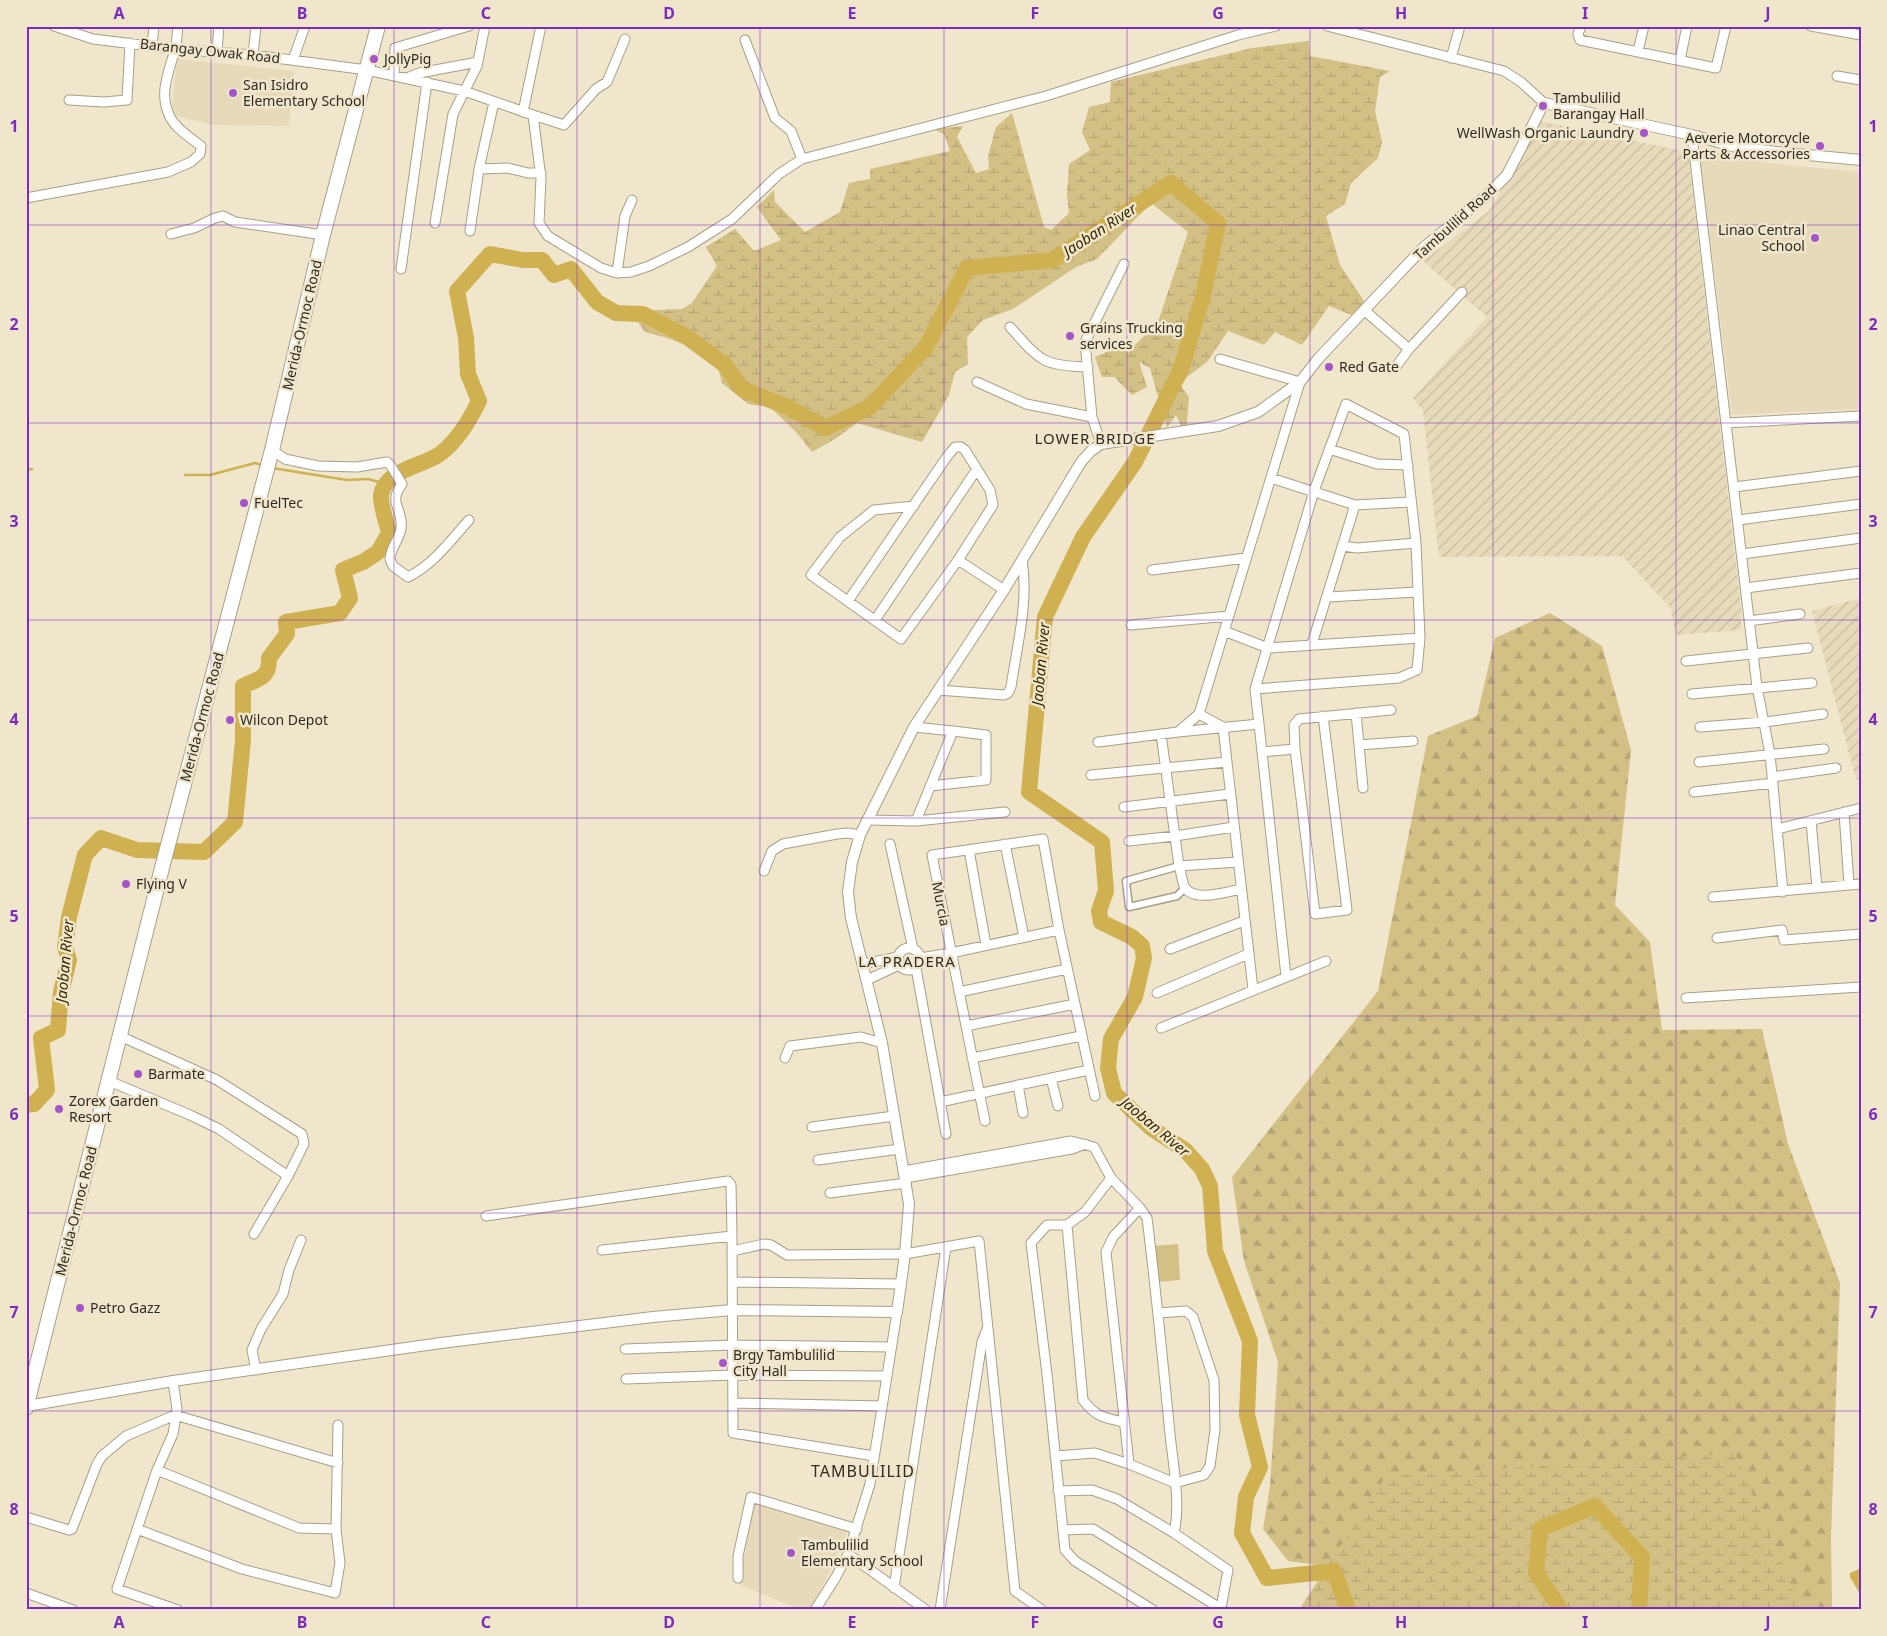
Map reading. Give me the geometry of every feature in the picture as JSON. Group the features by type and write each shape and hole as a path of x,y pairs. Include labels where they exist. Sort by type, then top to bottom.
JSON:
{"highway":[{"name":"Merida-Ormoc Road","path":"27,1407 163,864 271,453 323,235 378,26"}],"street":[{"name":"Barangay Owak Road","path":"54,26 93,39 253,54 367,70 427,82 464,92 564,125 596,89 607,82 625,39"},
{"path":"152,46 154,26"},
{"path":"26,198 168,172 191,162 200,154 201,146 183,132 170,118 164,93 166,75 175,48 178,26"},
{"path":"217,50 219,26"},
{"path":"253,54 256,26"},
{"path":"293,60 305,26"},
{"path":"394,76 395,48 469,26"},
{"path":"436,223 453,114 474,74 485,26"},
{"path":"523,112 541,26"},
{"path":"534,115 540,173 539,223 548,236 601,268 617,273 631,272 648,266 695,242 732,219 780,174 802,159 1046,96 1238,35 1276,26"},
{"path":"1327,26 1504,70 1521,82 1544,103 1736,146 1861,160"},
{"path":"1451,58 1460,26"},
{"path":"1582,26 1578,34 1580,40 1716,68 1726,26"},
{"path":"1638,51 1644,26"},
{"path":"1680,60 1687,26"},
{"path":"1811,26 1861,35"},
{"path":"746,40 775,118 791,131 802,159"},
{"path":"69,100 104,102 127,100 130,43"},
{"path":"407,78 419,73 478,62"},
{"path":"1837,76 1861,80"},
{"path":"401,269 427,82"},
{"path":"470,231 479,169 494,102"},
{"name":"Tambulilid Road","path":"1101,444 1210,428 1258,412 1300,382 1318,360 1423,248 1487,195 1507,175 1544,103"},
{"path":"1692,135 1757,687 1770,754 1783,892"},
{"path":"479,169 508,168 528,173 540,173"},
{"path":"617,273 625,216 632,200"},
{"path":"171,234 194,228 214,218 223,216 235,222 323,235"},
{"path":"816,1610 848,1554 870,1484 901,1284 909,1204 882,1043 851,918 848,892 852,862 860,835 914,727 1004,590 1081,462 1101,444 1092,417 1085,342 1124,264"},
{"path":"1395,368 1409,349 1462,292"},
{"path":"1364,310 1409,349"},
{"path":"1010,328 1036,356 1048,363 1064,367 1088,367"},
{"path":"1178,732 1199,714 1300,382 1220,359"},
{"path":"976,382 1026,404 1092,417"},
{"path":"1255,689 1399,678 1417,670 1420,638 1416,543 1404,434 1346,404 1314,491 1255,689 1286,976"},
{"path":"1726,423 1861,416"},
{"path":"848,601 955,447 961,447 965,450 990,490 993,504 958,560 901,638 875,620 811,575 840,538 874,510 914,506"},
{"path":"1330,449 1377,464 1408,466"},
{"path":"271,453 285,459 318,466 357,467 387,462 402,484 395,492 401,528 398,540 389,556 393,566 408,577 420,572 428,565 469,520"},
{"path":"875,620 977,469"},
{"path":"1734,487 1861,471"},
{"path":"1271,478 1355,505 1410,502"},
{"path":"1738,520 1861,504"},
{"path":"1312,644 1355,505"},
{"path":"1742,554 1861,538"},
{"path":"1343,546 1357,548 1416,543"},
{"path":"1152,570 1246,558"},
{"path":"958,560 1004,590"},
{"path":"938,690 1004,695 1008,693 1011,686 1023,604 1025,579 1022,560"},
{"path":"1746,588 1861,573"},
{"path":"1328,597 1417,592"},
{"path":"1749,621 1800,614"},
{"path":"1131,625 1229,616"},
{"path":"1224,631 1268,648 1420,638"},
{"path":"1686,661 1808,648"},
{"path":"1692,694 1812,683"},
{"path":"1324,716 1347,910 1315,914 1295,749 1294,725 1299,719 1324,716 1356,714 1391,710"},
{"path":"1199,714 1223,727"},
{"path":"1356,714 1363,788"},
{"path":"1700,727 1765,722 1823,714"},
{"path":"1098,742 1259,724"},
{"path":"914,727 986,735 986,780 930,786"},
{"path":"1223,727 1253,989"},
{"path":"916,821 953,731"},
{"path":"1161,734 1179,866 1185,888 1192,894 1201,896 1241,889"},
{"path":"1359,745 1413,741"},
{"path":"1262,752 1295,749"},
{"path":"1699,762 1824,750"},
{"path":"1091,776 1165,766 1227,762"},
{"path":"1694,792 1836,768"},
{"path":"1124,807 1230,794"},
{"path":"1778,829 1861,808"},
{"path":"867,820 916,821 1005,812"},
{"path":"1844,812 1849,885"},
{"path":"1811,821 1817,888"},
{"path":"1129,841 1234,827"},
{"path":"764,871 772,851 783,844 837,834 860,835"},
{"path":"986,945 969,850 1043,839 1059,930 1095,1096"},
{"path":"890,844 914,949 920,958"},
{"path":"1005,844 1024,937"},
{"name":"Murcia","path":"969,850 932,855 985,1121"},
{"path":"1185,888 1177,896 1129,907 1126,881 1179,866 1238,862"},
{"path":"1713,897 1861,884"},
{"path":"1170,948 1244,921"},
{"path":"920,958 1059,930"},
{"path":"1717,938 1782,930 1784,940 1861,934"},
{"path":"867,980 898,961 902,950 914,949"},
{"path":"1157,993 1248,954"},
{"path":"920,958 916,968 946,1134"},
{"path":"863,964 898,961"},
{"path":"898,961 905,970 916,968"},
{"path":"1161,1028 1253,989 1326,961"},
{"path":"959,992 1067,969"},
{"path":"1686,998 1861,987"},
{"path":"966,1026 1074,1004"},
{"path":"120,1036 217,1080 302,1134 304,1144 288,1176 254,1234"},
{"path":"972,1058 1081,1036"},
{"path":"785,1058 790,1046 861,1037 882,1043"},
{"path":"940,1102 1088,1070"},
{"path":"1051,1078 1058,1106"},
{"path":"109,1081 219,1129 288,1176"},
{"path":"1018,1085 1023,1114"},
{"path":"812,1127 894,1116"},
{"path":"830,1192 1071,1141 1094,1147 1111,1178 1147,1218 1175,1483 1177,1521 1174,1533"},
{"path":"818,1160 900,1149"},
{"path":"1111,1178 1085,1212 1066,1225 1047,1225 1031,1243 1065,1550 1075,1560 1153,1610"},
{"path":"486,1216 728,1181 731,1185 733,1433 874,1456"},
{"path":"1129,1464 1106,1252 1113,1237 1140,1208"},
{"path":"1066,1225 1083,1400 1091,1411 1102,1417 1124,1422"},
{"path":"602,1250 732,1236"},
{"path":"256,1370 252,1350 283,1294 289,1270 301,1240"},
{"path":"732,1251 764,1244 771,1245 787,1254 905,1254 979,1241 1015,1591 1042,1610"},
{"path":"894,1588 946,1247"},
{"path":"732,1282 901,1284"},
{"path":"27,1407 173,1381 441,1343 653,1317 732,1310 897,1312"},
{"path":"1054,1456 1095,1453 1129,1464 1175,1483 1204,1474 1210,1466 1215,1430 1214,1380 1193,1317 1186,1311 1158,1313"},
{"path":"940,1610 982,1342 988,1327"},
{"path":"625,1349 733,1345 891,1347"},
{"path":"626,1378 733,1375 887,1376"},
{"path":"173,1381 177,1409 172,1434 157,1470 117,1588 178,1610"},
{"path":"733,1404 882,1406"},
{"path":"26,1517 69,1530 72,1529 97,1464 102,1456 126,1436 175,1415 338,1463"},
{"path":"137,1529 242,1569 335,1593 340,1563 336,1529 338,1425"},
{"path":"157,1470 299,1528 336,1529"},
{"path":"1058,1491 1092,1490 1118,1499 1174,1533 1228,1570 1222,1609 1093,1528 1063,1530"},
{"path":"738,1578 738,1556 750,1497 856,1528"},
{"path":"848,1554 926,1610"},
{"path":"26,1593 73,1610"}],"shaded area":[{"name":"San Isidro Elementary School","path":"177,59 294,71 289,126 211,125 171,114"},
{"path":"1538,121 1688,152 1741,607 1741,630 1676,635 1670,607 1622,556 1439,557 1423,411 1413,398 1487,317 1423,261 1490,210"},
{"name":"Linao Central School","path":"1699,149 1769,163 1861,172 1861,409 1732,415"},
{"path":"1861,598 1861,779 1856,780 1812,611"},
{"name":"Tambulilid Elementary School","path":"754,1504 848,1530 812,1610 800,1610 739,1584"},
{"path":"1861,1568 1861,1596 1850,1577 1850,1573"}],"green space":[{"path":"1309,41 1310,56 1390,71 1380,77 1375,111 1382,142 1378,158 1351,183 1345,204 1326,216 1340,265 1366,304 1354,316 1329,306 1302,345 1275,332 1264,345 1228,331 1207,362 1187,377 1181,386 1189,397 1186,435 1176,415 1167,428 1150,368 1139,362 1147,387 1132,395 1114,377 1102,377 1095,357 1114,349 1132,348 1158,322 1188,232 1151,203 1097,259 1076,267 1013,309 983,320 967,337 968,364 955,372 949,395 922,442 857,423 835,439 812,452 797,433 770,407 748,404 722,383 718,368 699,350 645,332 630,311 682,309 692,303 717,266 706,247 735,229 754,251 781,240 757,207 774,190 775,202 805,232 840,212 849,183 870,179 870,169 950,151 944,134 933,129 963,126 957,137 976,173 989,169 988,156 996,127 1012,113 1044,227 1051,230 1069,213 1067,195 1069,164 1090,150 1082,132 1089,107 1110,102 1111,82 1252,48"},
{"path":"1550,613 1602,646 1631,750 1615,905 1650,942 1662,1030 1762,1029 1788,1144 1840,1283 1831,1537 1832,1610 1653,1610 1288,1561 1263,1529 1270,1486 1278,1362 1244,1261 1232,1177 1378,991 1428,736 1477,716 1495,638"},
{"path":"1178,1244 1180,1280 1158,1282 1155,1246"},
{"path":"1735,1453 1802,1610 1299,1610 1386,1476"}],"waterway":[{"name":"Jaoban River","path":"26,1105 34,1104 47,1090 41,1038 58,1030 61,992 69,960 65,947 69,917 85,855 101,838 137,850 204,852 235,822 243,740 243,686 265,674 269,665 269,658 287,634 286,622 340,613 350,598 343,570 363,562 378,552 389,533 381,499 384,487 397,474 433,458 446,449 462,430 479,401 468,374 466,338 457,291 490,254 523,260 542,260 554,275 571,269 597,302 616,313 643,314 687,337 725,365 742,389 788,407 825,428 870,407 926,347 967,268 1053,260 1171,183 1218,223 1203,296 1181,369 1135,462 1083,537 1045,617 1029,792 1102,842 1106,891 1099,911 1101,922 1132,937 1142,946 1144,958 1135,997 1111,1039 1108,1068 1114,1093 1151,1128 1185,1150 1202,1169 1210,1186 1215,1251 1250,1341 1247,1415 1260,1467 1246,1497 1242,1533 1267,1578 1334,1571 1348,1610"},
{"path":"185,475 210,475 255,463 262,465"},
{"path":"272,468 347,480 368,479 386,484"},
{"path":"26,470 32,469"},
{"name":"Jaoban River","path":"1561,1610 1536,1573 1540,1529 1595,1506 1642,1557 1639,1610"}],"place":[{"name":"JollyPig","path":"374,59"},
{"name":"San Isidro Elementary School","path":"233,93"},
{"name":"Tambulilid Barangay Hall","path":"1543,106"},
{"name":"WellWash Organic Laundry","path":"1644,133"},
{"name":"Aeverie Motorcycle Parts & Accessories","path":"1820,146"},
{"name":"Linao Central School","path":"1815,238"},
{"name":"Grains Trucking services","path":"1070,336"},
{"name":"Red Gate","path":"1329,367"},
{"name":"FuelTec","path":"244,503"},
{"name":"Wilcon Depot","path":"230,720"},
{"name":"Flying V","path":"126,884"},
{"name":"Barmate","path":"138,1074"},
{"name":"Zorex Garden Resort","path":"59,1109"},
{"name":"Petro Gazz","path":"80,1308"},
{"name":"Brgy Tambulilid City Hall","path":"723,1363"},
{"name":"Tambulilid Elementary School","path":"791,1553"}],"district":[{"name":"LOWER BRIDGE","path":"1095,439"},
{"name":"LA PRADERA","path":"907,962"},
{"name":"TAMBULILID","path":"863,1471"}]}
